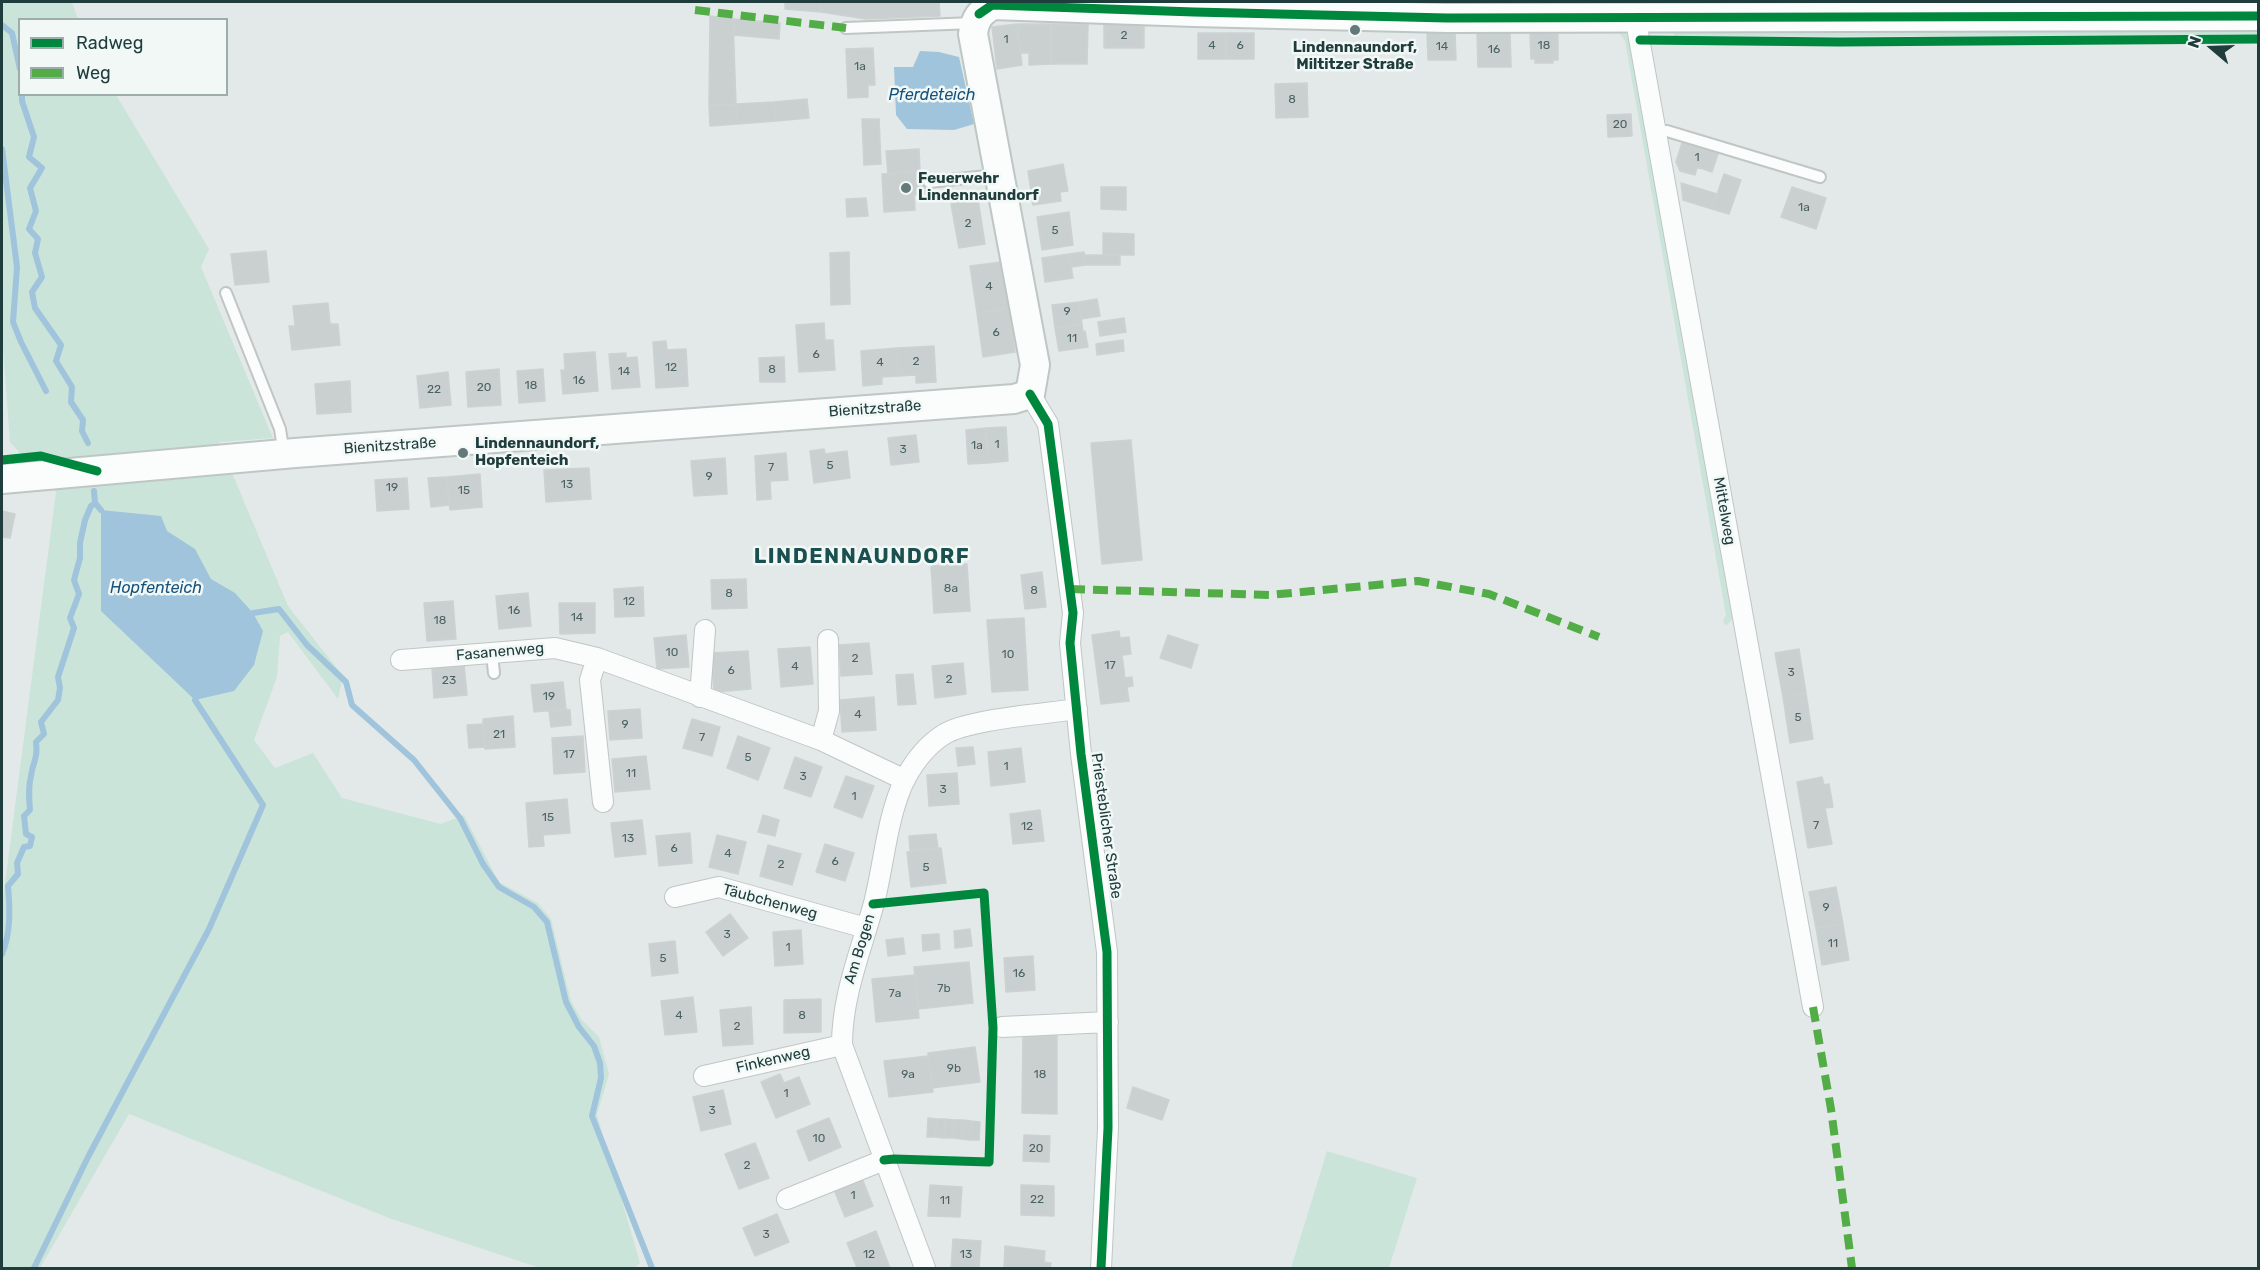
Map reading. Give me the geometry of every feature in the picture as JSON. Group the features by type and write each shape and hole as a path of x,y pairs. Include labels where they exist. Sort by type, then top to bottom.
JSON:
{"street":[{"path":"1030,394 1035,365 973,34 976,13 992,5 1194,7 1447,18 2259,16"},
{"name":"Mittelweg","path":"1635,16 1813,1007"},
{"name":"Bienitzstraße","path":"2,479 284,454 1014,399 1030,394"},
{"name":"Priesteblicher Straße","path":"1030,394 1048,424 1073,613 1070,643 1107,952 1108,1128 1101,1269"},
{"path":"700,696 705,630"},
{"path":"821,740 830,711 828,640"},
{"name":"Fasanenweg","path":"401,660 493,664 555,648 597,658 821,740 904,780"},
{"path":"597,658 590,681 603,802"},
{"name":"Am Bogen","path":"925,1269 842,1045 842,1022 848,988 873,904 894,813 904,780 921,753 944,734 974,724 1077,709"},
{"name":"Täubchenweg","path":"675,897 718,887 866,928"},
{"path":"1002,1027 1108,1022"},
{"name":"Finkenweg","path":"704,1076 842,1045"},
{"path":"787,1198 884,1160"}],"lane":[{"path":"846,28 976,13"},
{"path":"1656,132 1667,131 1820,177"},
{"path":"929,182 999,174"},
{"path":"226,293 280,429 284,454"}],"green space":[{"path":"2,2 72,2 78,18 18,18 18,96 117,96 209,249 201,267 273,438 219,442 288,606 343,676 338,699 288,632 280,636 277,677 254,740 275,768 313,753 342,798 441,824 464,815 499,882 538,903 551,919 571,1001 582,1020 599,1037 609,1074 597,1115 640,1263 634,1268 540,1268 389,1218 129,1114 40,1268 2,1268 2,906 56,492 10,442 2,335"},
{"path":"2258,26 2258,35 1675,37 1671,28"},
{"path":"1619,32 1631,38 1734,617 1726,626 1723,621 1726,615 1625,41"},
{"path":"1327,1151 1417,1178 1389,1268 1291,1268"}],"water":[{"name":"Pferdeteich","path":"920,51 939,52 959,57 974,124 954,130 907,129 896,115 894,67 913,67"},
{"name":"Hopfenteich","path":"101,510 161,516 167,531 195,549 211,579 235,593 253,613 263,631 254,665 234,691 195,700 101,611"}],"building":[{"path":"785,2 821,2 821,12 785,9"},
{"path":"821,2 939,2 940,16 866,19 821,12"},
{"path":"710,16 733,19 736,104 709,105"},
{"path":"733,19 780,23 779,39 734,35"},
{"path":"1017,24 1022,65 997,69 992,27"},
{"path":"1017,24 1051,24 1051,64 1029,65 1029,53 1021,53"},
{"path":"1051,24 1088,24 1087,64 1051,64"},
{"path":"1144,24 1144,48 1104,48 1104,25"},
{"path":"1455,32 1456,60 1428,60 1427,33"},
{"path":"1510,32 1511,67 1478,67 1477,33"},
{"path":"1198,33 1226,33 1226,59 1198,59"},
{"path":"1226,33 1254,33 1254,59 1226,59"},
{"path":"1530,33 1558,33 1558,60 1553,60 1553,63 1535,63 1535,59 1531,59"},
{"path":"873,48 875,85 868,85 868,97 848,98 846,49"},
{"path":"1307,83 1308,117 1276,118 1275,84"},
{"path":"807,99 809,118 776,121 774,102"},
{"path":"774,102 776,121 737,124 736,104"},
{"path":"736,104 737,124 710,126 709,105"},
{"path":"1631,114 1632,136 1608,137 1607,115"},
{"path":"862,119 879,119 881,164 864,165"},
{"path":"1682,143 1718,154 1712,172 1697,167 1695,175 1680,171 1676,162"},
{"path":"919,149 920,171 888,174 886,151"},
{"path":"1063,164 1068,191 1060,192 1061,201 1033,205 1028,171"},
{"name":"Feuerwehr Lindennaundorf","path":"928,171 930,194 914,195 915,210 884,212 882,174"},
{"path":"1724,174 1741,180 1729,214 1712,209"},
{"path":"1681,183 1717,194 1712,209 1683,200"},
{"path":"1101,187 1126,187 1126,210 1101,209"},
{"path":"1792,187 1826,198 1816,229 1781,217"},
{"path":"866,198 868,216 847,217 846,199"},
{"path":"978,199 985,244 959,248 951,204"},
{"path":"1069,212 1073,245 1042,250 1037,217"},
{"path":"1103,233 1134,234 1134,255 1103,255"},
{"path":"266,251 269,282 235,285 231,254"},
{"path":"849,252 850,304 831,305 830,253"},
{"path":"1084,252 1085,265 1071,267 1069,254"},
{"path":"1069,254 1073,278 1045,282 1042,258"},
{"path":"1084,255 1120,255 1120,265 1085,265"},
{"path":"1002,262 1009,308 977,313 970,266"},
{"path":"1097,299 1100,316 1081,319 1079,302"},
{"path":"1079,302 1082,324 1055,328 1052,305"},
{"path":"328,303 330,324 338,324 340,345 292,350 289,326 295,326 293,306"},
{"path":"1009,308 1015,352 983,357 977,313"},
{"path":"1124,318 1126,332 1100,336 1098,322"},
{"path":"824,323 825,340 833,340 835,370 799,372 796,325"},
{"path":"1082,324 1088,347 1059,351 1055,328"},
{"path":"1123,340 1124,351 1097,355 1096,344"},
{"path":"666,341 667,350 686,349 688,386 656,388 653,342"},
{"path":"934,346 936,382 916,383 916,375 899,376 897,348"},
{"path":"897,348 899,376 882,377 882,384 863,386 861,351"},
{"path":"595,352 598,391 563,394 561,370 565,370 564,354"},
{"path":"626,353 626,358 637,357 640,387 612,389 609,354"},
{"path":"784,357 785,382 760,382 759,358"},
{"path":"499,369 501,405 468,407 466,372"},
{"path":"543,369 545,401 519,403 517,371"},
{"path":"448,372 451,405 420,408 417,376"},
{"path":"350,381 351,412 317,414 315,384"},
{"path":"1006,427 1008,461 988,463 986,428"},
{"path":"986,428 988,463 968,464 966,430"},
{"path":"916,435 919,462 891,465 888,438"},
{"path":"1131,440 1142,560 1102,564 1091,443"},
{"path":"824,449 825,454 847,451 850,478 814,483 810,451"},
{"path":"786,453 788,480 770,481 771,499 757,500 755,456"},
{"path":"725,458 727,494 694,496 691,461"},
{"path":"589,468 591,499 546,502 544,470"},
{"path":"480,474 482,507 450,510 447,477"},
{"path":"447,477 449,505 431,507 428,478"},
{"path":"407,478 409,509 377,511 375,480"},
{"path":"2,511 15,514 10,538 2,537"},
{"path":"967,564 970,611 934,613 931,566"},
{"path":"1042,572 1046,607 1025,609 1021,575"},
{"path":"746,579 747,608 712,609 711,580"},
{"path":"643,587 644,616 615,617 614,589"},
{"path":"528,593 531,626 499,629 496,596"},
{"path":"453,601 456,639 427,641 424,603"},
{"path":"559,603 595,603 595,633 560,634"},
{"path":"1024,618 1028,690 992,692 987,620"},
{"path":"1119,631 1120,638 1129,637 1131,654 1122,655 1125,678 1132,677 1133,686 1127,687 1129,701 1101,704 1092,635"},
{"path":"686,635 689,667 657,669 654,638"},
{"path":"1168,635 1198,645 1191,668 1160,658"},
{"path":"869,643 872,674 841,676 839,645"},
{"path":"810,647 813,684 781,687 778,649"},
{"path":"1799,649 1806,693 1783,697 1775,653"},
{"path":"748,651 751,689 714,692 711,653"},
{"path":"963,663 966,694 935,698 932,666"},
{"path":"464,665 467,695 434,698 432,668"},
{"path":"913,674 916,704 898,705 896,675"},
{"path":"563,682 566,709 534,712 531,685"},
{"path":"1806,693 1813,739 1790,743 1783,697"},
{"path":"874,697 876,730 842,732 840,700"},
{"path":"640,709 642,738 610,740 608,711"},
{"path":"570,710 571,725 551,727 549,711"},
{"path":"513,716 515,747 485,749 483,719"},
{"path":"692,719 720,727 712,756 683,748"},
{"path":"483,724 485,747 469,748 467,725"},
{"path":"583,736 585,772 554,774 552,738"},
{"path":"738,736 770,748 758,780 727,768"},
{"path":"973,747 975,764 958,766 956,748"},
{"path":"1021,748 1025,782 991,786 988,752"},
{"path":"646,756 650,789 615,792 612,759"},
{"path":"795,757 822,767 811,797 784,788"},
{"path":"957,773 959,804 929,806 927,775"},
{"path":"846,776 874,786 862,818 834,807"},
{"path":"1822,777 1824,785 1829,784 1833,807 1825,808 1832,844 1808,848 1797,782"},
{"path":"567,799 570,833 543,835 544,846 529,847 526,803"},
{"path":"1040,810 1044,841 1013,844 1010,814"},
{"path":"763,815 779,820 775,836 758,832"},
{"path":"642,820 646,854 615,857 611,823"},
{"path":"690,833 692,863 659,866 656,836"},
{"path":"936,834 938,848 910,850 909,836"},
{"path":"717,835 746,842 738,874 709,867"},
{"path":"825,844 854,853 845,881 816,872"},
{"path":"768,845 801,854 792,885 760,876"},
{"path":"941,848 946,883 911,887 907,852"},
{"path":"1836,887 1843,924 1816,928 1809,892"},
{"path":"730,914 748,938 723,956 706,932"},
{"path":"1843,924 1849,960 1822,965 1816,928"},
{"path":"970,929 972,946 955,948 954,931"},
{"path":"801,930 803,964 775,966 773,932"},
{"path":"939,934 940,949 923,951 922,935"},
{"path":"903,938 905,954 888,956 886,940"},
{"path":"675,941 678,973 652,976 649,944"},
{"path":"1033,956 1035,990 1006,992 1004,958"},
{"path":"969,962 973,1003 918,1009 914,967"},
{"path":"915,975 919,1018 876,1022 872,979"},
{"path":"693,997 697,1032 665,1035 661,1001"},
{"path":"821,999 821,1032 784,1033 784,1000"},
{"path":"751,1007 753,1044 723,1046 720,1010"},
{"path":"1023,1036 1057,1036 1057,1114 1022,1113"},
{"path":"975,1047 980,1082 932,1088 928,1053"},
{"path":"928,1056 933,1092 889,1097 884,1061"},
{"path":"780,1074 784,1083 799,1077 810,1104 776,1118 761,1082"},
{"path":"1133,1087 1169,1100 1162,1120 1127,1108"},
{"path":"723,1090 731,1124 701,1131 693,1097"},
{"path":"829,1118 841,1147 809,1161 797,1131"},
{"path":"928,1118 937,1119 935,1137 927,1137"},
{"path":"937,1119 945,1119 944,1138 935,1137"},
{"path":"945,1119 954,1120 953,1138 944,1138"},
{"path":"954,1120 963,1120 961,1139 953,1138"},
{"path":"963,1120 971,1121 970,1140 961,1139"},
{"path":"971,1121 980,1122 979,1140 970,1140"},
{"path":"1024,1135 1050,1136 1049,1162 1023,1161"},
{"path":"755,1143 769,1178 739,1189 725,1154"},
{"path":"861,1176 873,1206 845,1217 833,1187"},
{"path":"930,1185 962,1187 960,1217 928,1216"},
{"path":"1021,1185 1054,1186 1054,1216 1021,1215"},
{"path":"777,1214 789,1242 755,1256 743,1228"},
{"path":"876,1231 890,1268 857,1268 847,1243"},
{"path":"953,1239 981,1241 979,1268 951,1268"},
{"path":"1005,1246 1045,1251 1044,1262 1051,1263 1050,1268 1004,1268"}],"waterway":[{"path":"2,25 12,33 18,60"},
{"path":"22,96 34,137 29,157 42,168 30,188 36,211 29,229 38,239 35,253 42,277 32,292 35,308 61,345 56,361 72,387 71,402 83,420 82,431 88,443"},
{"path":"2,149 17,267 13,322 46,391"},
{"path":"94,491 95,503 101,510"},
{"path":"2,954 8,929 8,886 18,874 17,863 24,847 30,846 32,837 26,834 24,816 30,810 29,784 36,756 36,742 44,734 41,722 58,700 60,688 58,677 74,628 70,618 79,594 74,580 80,558 80,543 85,520 91,506 95,503"},
{"path":"253,613 279,609 307,645 346,682 352,705 414,760 460,818 483,864 499,887 534,907 547,922 566,1002 579,1027 594,1046 600,1063 601,1078 592,1116 652,1268"},
{"path":"34,1268 88,1157 209,929 263,805 195,700"}],"marked path":[{"path":"695,10 846,28"},
{"path":"1070,589 1270,595 1418,581 1489,594 1599,637"},
{"path":"1813,1007 1831,1109 1852,1268"}],"cycle path":[{"path":"979,14 992,5 1447,18 2258,16"},
{"path":"1640,40 1839,42 2258,39"},
{"path":"1030,394 1048,424 1073,613 1070,643 1081,754 1107,952 1108,1128 1101,1268"},
{"path":"2,460 41,456 97,471"},
{"path":"873,904 984,893 993,1028 989,1162 884,1160"}],"place":[{"name":"Lindennaundorf, Miltitzer Straße","path":"1355,30"},
{"name":"Feuerwehr Lindennaundorf","path":"906,188"},
{"name":"Lindennaundorf, Hopfenteich","path":"463,453"}],"district":[{"name":"LINDENNAUNDORF","path":"862,557"}]}
